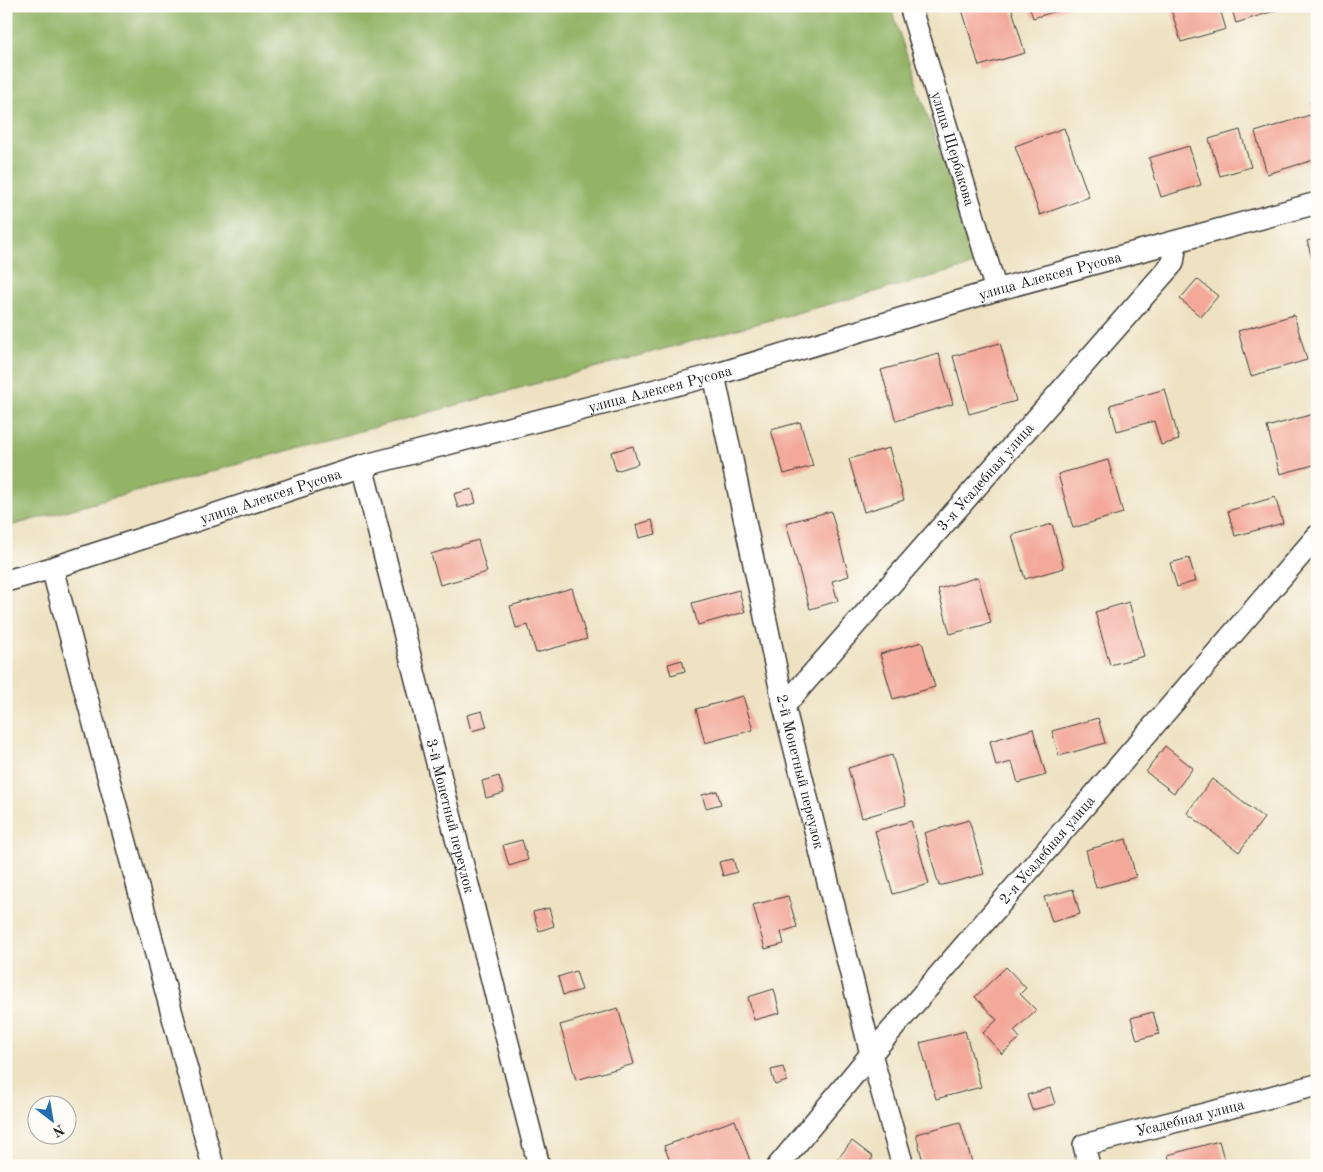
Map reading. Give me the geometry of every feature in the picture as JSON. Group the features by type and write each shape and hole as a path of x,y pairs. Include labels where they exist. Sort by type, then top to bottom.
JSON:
{"street":[{"name":"улица Щербакова","path":"910,6 996,290"},
{"name":"улица Алексея Русова","path":"6,581 52,568 362,466 714,375 996,290 1176,243 1317,203"},
{"name":"3-я Усадебная улица","path":"784,706 1173,263 1176,243"},
{"name":"2-й Монетный переулок","path":"714,375 784,706 871,1054 903,1166"},
{"name":"3-й Монетный переулок","path":"362,466 539,1166"},
{"name":"2-я Усадебная улица","path":"778,1166 871,1054 1317,536"},
{"path":"52,568 213,1166"},
{"name":"Усадебная улица","path":"1089,1166 1084,1145 1317,1085"}],"green space":[{"path":"6,6 890,6 978,264 6,527"}],"building":[{"path":"961,6 1011,6 1025,53 979,66"},
{"path":"1029,6 1070,6 1070,7 1033,18"},
{"path":"1096,6 1113,6 1113,7 1098,11"},
{"path":"1170,6 1219,6 1226,29 1181,42"},
{"path":"1231,6 1276,6 1277,10 1236,23"},
{"path":"1317,101 1317,122 1316,122 1311,102"},
{"path":"1310,115 1317,136 1317,159 1267,174 1255,132"},
{"path":"1064,128 1089,197 1040,215 1015,146"},
{"path":"1240,130 1251,167 1220,176 1209,139"},
{"path":"1189,146 1201,185 1161,197 1149,158"},
{"path":"1317,238 1317,272 1316,272 1307,241"},
{"path":"1197,279 1218,296 1201,317 1180,299"},
{"path":"1294,315 1307,360 1251,376 1238,331"},
{"path":"1000,343 1016,401 969,414 953,356"},
{"path":"939,354 953,404 896,421 881,370"},
{"path":"1165,389 1179,440 1161,445 1154,421 1117,431 1110,405"},
{"path":"1317,413 1317,464 1280,474 1267,427"},
{"path":"800,422 813,466 784,474 771,430"},
{"path":"633,446 638,464 616,471 611,452"},
{"path":"889,448 904,500 864,512 849,459"},
{"path":"1108,460 1123,513 1073,528 1058,474"},
{"path":"472,489 476,503 458,508 454,494"},
{"path":"1275,497 1283,523 1235,536 1228,511"},
{"path":"831,511 849,576 832,581 838,601 810,609 786,523"},
{"path":"652,520 656,534 639,538 636,525"},
{"path":"1052,524 1064,568 1025,579 1012,535"},
{"path":"478,540 487,572 440,585 431,554"},
{"path":"1189,558 1196,581 1177,587 1170,563"},
{"path":"978,577 991,623 950,634 938,589"},
{"path":"572,588 587,639 536,653 528,625 516,628 510,606"},
{"path":"739,590 745,612 698,625 692,603"},
{"path":"1129,602 1144,656 1110,665 1095,612"},
{"path":"922,642 935,687 893,699 880,654"},
{"path":"682,660 685,671 671,675 668,664"},
{"path":"743,696 753,730 705,743 696,709"},
{"path":"482,711 487,727 471,731 467,715"},
{"path":"1098,718 1105,743 1059,756 1052,731"},
{"path":"1033,729 1046,775 1018,783 1012,762 996,766 990,741"},
{"path":"1165,746 1193,768 1174,793 1146,772"},
{"path":"892,755 906,805 862,818 848,768"},
{"path":"499,776 504,793 486,798 482,781"},
{"path":"1212,779 1264,818 1239,852 1187,813"},
{"path":"717,791 721,804 706,808 702,795"},
{"path":"969,820 984,874 939,886 924,833"},
{"path":"911,821 929,884 893,894 875,831"},
{"path":"1126,839 1136,877 1096,888 1086,850"},
{"path":"522,840 528,860 509,866 503,845"},
{"path":"733,859 737,872 723,876 719,862"},
{"path":"1073,889 1080,914 1052,922 1044,897"},
{"path":"788,896 797,927 781,932 784,944 765,949 753,905"},
{"path":"549,908 554,926 539,931 533,912"},
{"path":"1006,967 1026,988 1020,994 1036,1010 1014,1031 1020,1038 1002,1054 983,1033 997,1020 975,997"},
{"path":"576,971 582,990 563,995 558,977"},
{"path":"774,989 780,1013 754,1020 748,997"},
{"path":"618,1008 634,1064 576,1080 560,1025"},
{"path":"1153,1012 1159,1034 1137,1040 1131,1018"},
{"path":"965,1031 981,1087 936,1099 920,1043"},
{"path":"783,1067 787,1081 775,1085 771,1070"},
{"path":"1050,1088 1055,1104 1032,1110 1027,1095"},
{"path":"735,1120 752,1166 672,1166 664,1146"},
{"path":"960,1122 972,1162 959,1166 924,1166 916,1134"},
{"path":"852,1141 873,1157 867,1166 832,1166"},
{"path":"1219,1141 1226,1166 1171,1166 1168,1155"}]}
